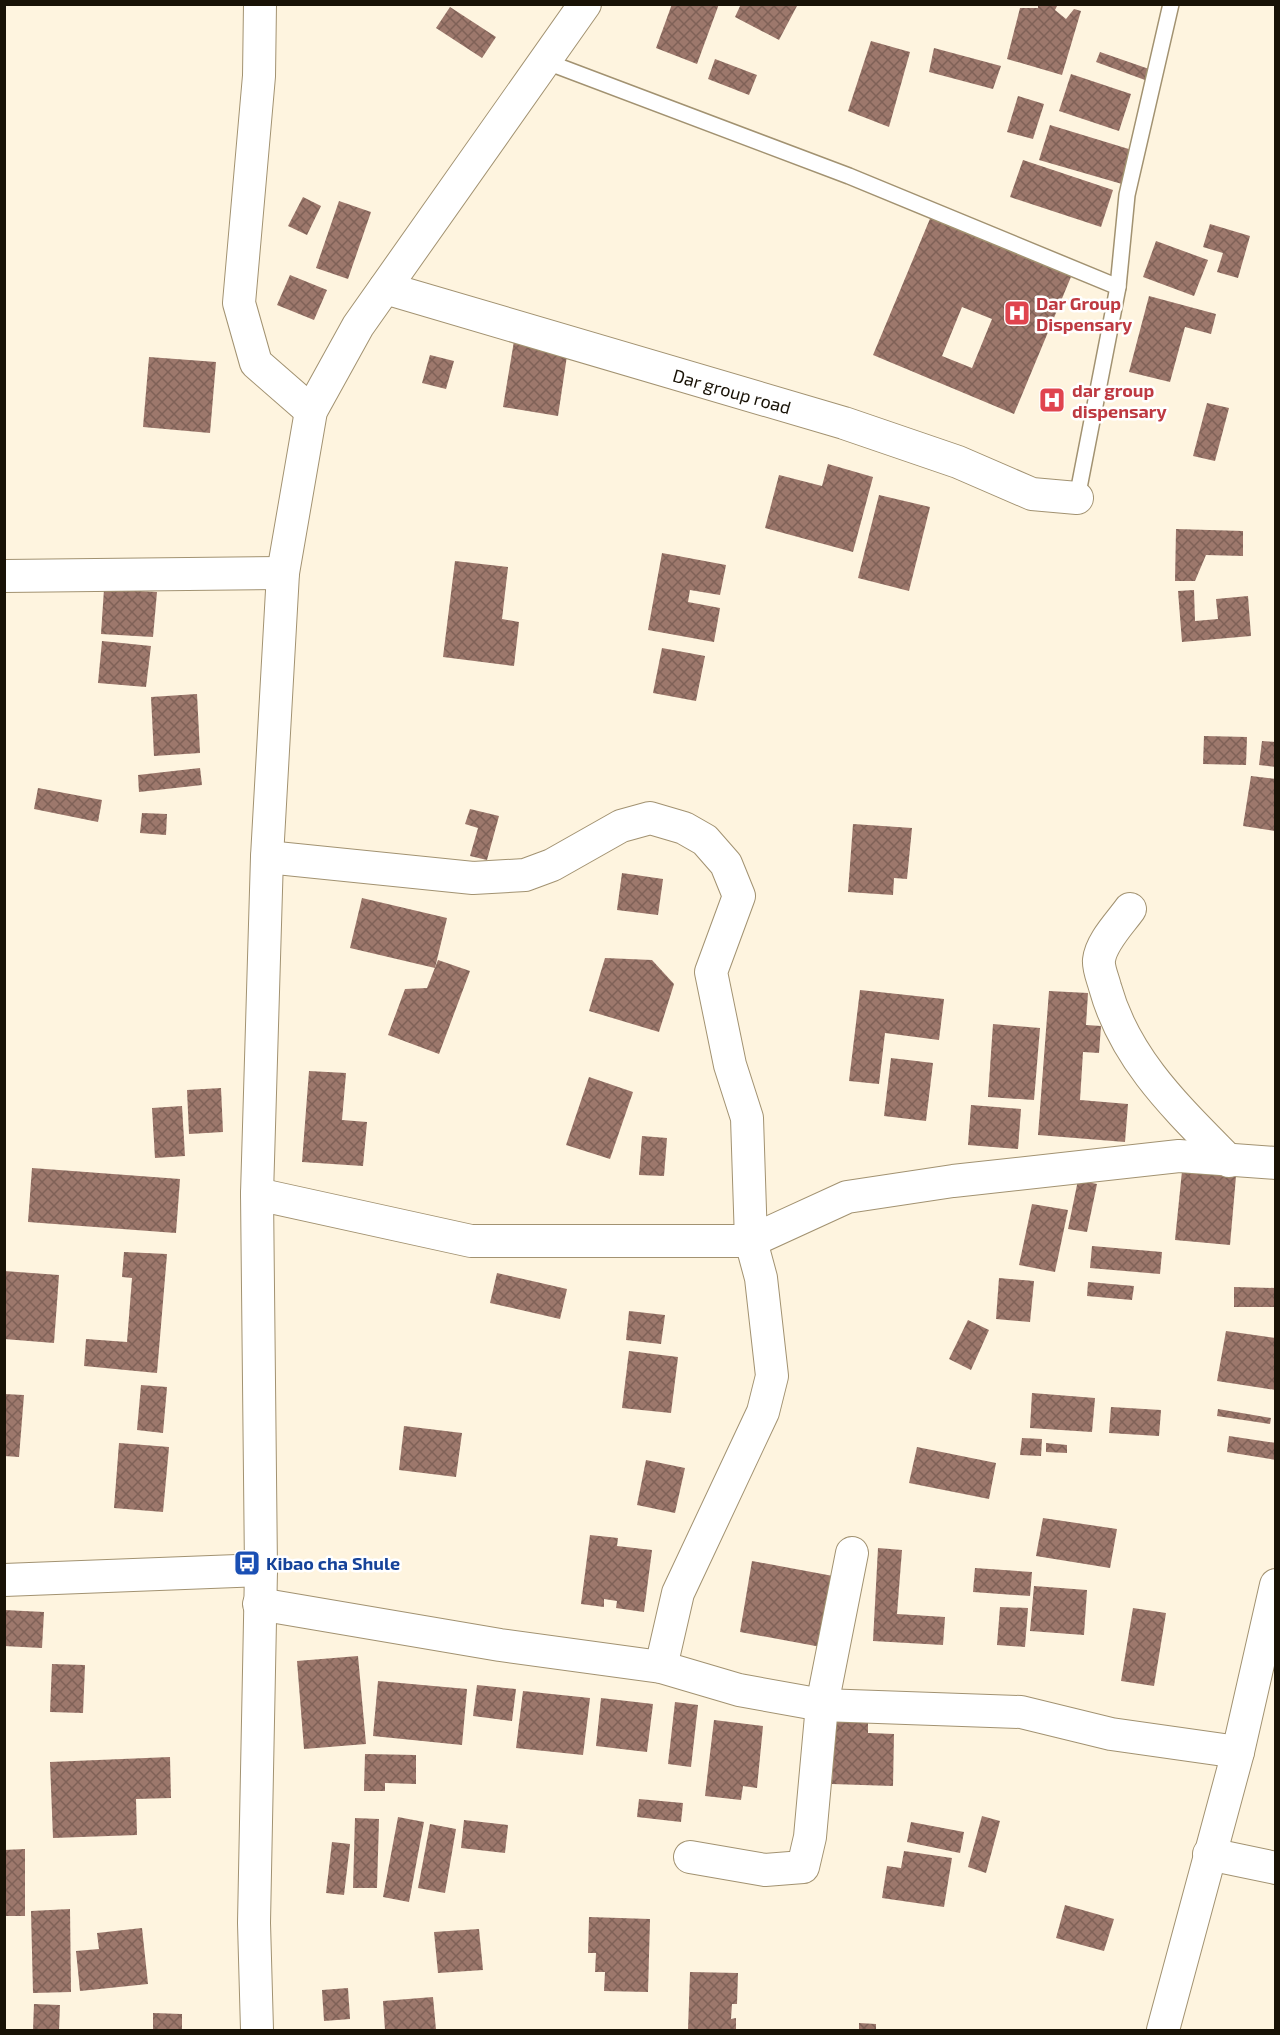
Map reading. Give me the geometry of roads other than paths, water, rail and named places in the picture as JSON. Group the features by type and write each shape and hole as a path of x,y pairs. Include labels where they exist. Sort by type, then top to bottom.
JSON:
{"street":[{"path":"260,4 259,76 239,303 256,363 311,411"},
{"path":"257,2031 254,1923 261,1570 257,1194 267,856 283,573 311,411 358,326 547,62 585,4"},
{"name":"Dar group road","path":"385,288 843,423 958,462 1032,494 1077,498"},
{"path":"4,576 283,573"},
{"path":"267,856 473,878 525,875 552,865 621,826 650,818 684,828 705,840 726,864 738,897 711,972 730,1065 747,1118 751,1241 761,1278 772,1376 763,1412 678,1593 661,1667"},
{"path":"1130,909 1106,943 1098,961 1111,1010 1136,1058 1170,1101 1229,1161"},
{"path":"257,1194 471,1241 751,1241 847,1197 953,1181 1179,1156 1275,1164"},
{"path":"690,1857 765,1870 803,1867 812,1816 822,1706 852,1553"},
{"path":"4,1580 261,1570"},
{"path":"1163,2031 1209,1854 1267,1657 1275,1585"},
{"path":"259,1604 476,1641 661,1667 740,1690 822,1706 1021,1712 1111,1734 1238,1752"},
{"path":"1209,1854 1275,1868"}],"lane":[{"path":"1077,498 1118,287 1127,195 1171,4"},
{"path":"547,62 849,176 1118,287"}],"place":[{"name":"Dar Group Dispensary","path":"1017,313"},
{"name":"dar group dispensary","path":"1052,400"},
{"name":"Kibao cha Shule","path":"247,1563"}]}
